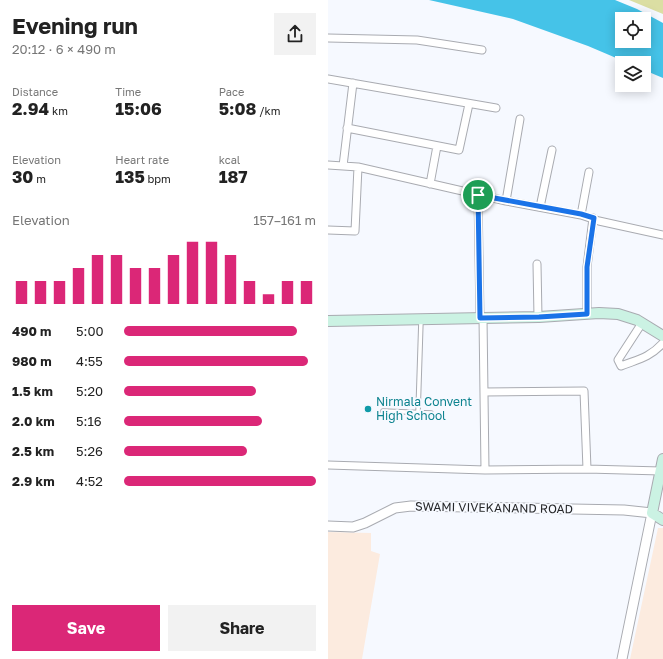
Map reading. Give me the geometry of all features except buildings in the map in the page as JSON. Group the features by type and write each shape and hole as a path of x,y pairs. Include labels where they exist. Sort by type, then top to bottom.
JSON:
{"main road":[{"path":"328,321 538,317 599,313 618,314 642,322 663,336 663,340"},
{"path":"663,460 652,513 663,511"},
{"name":"SWAMI VIVEKANAND ROAD","path":"652,513 663,520"}],"street":[{"path":"328,38 417,40 482,50"},
{"path":"328,79 496,108"},
{"path":"343,166 353,84"},
{"path":"347,128 459,150 469,104"},
{"path":"506,201 520,119"},
{"path":"430,184 437,146"},
{"path":"540,207 552,150"},
{"path":"328,165 358,167 506,201 581,214 599,221 663,235"},
{"path":"328,230 354,231 358,167"},
{"path":"581,214 589,172"},
{"path":"478,195 485,470"},
{"path":"587,314 587,267 594,218"},
{"path":"537,264 538,317"},
{"path":"642,322 618,360 621,366 648,356 663,343"},
{"path":"484,392 584,391 587,469"},
{"path":"328,465 485,470 587,469 661,471"},
{"name":"SWAMI VIVEKANAND ROAD","path":"328,526 353,527 365,523 395,508 411,506 624,510 652,513"},
{"path":"622,659 652,513"}],"lane":[{"path":"418,413 421,319"},
{"path":"383,411 431,413"}],"shaded area":[{"path":"658,528 663,528 663,659 630,659"},
{"path":"328,532 371,533 371,551 380,554 362,659 328,659"}],"green space":[{"path":"629,0 663,0 663,14"}],"water":[{"path":"429,0 615,0 643,12 615,12 615,48 651,48 651,17 663,23 663,78 651,73 651,56 615,56 615,57 588,46 513,19"}],"place":[{"name":"Nirmala Convent High School","path":"368,409"}],"route":[{"path":"478,195 581,214 594,218 587,267 587,314 539,317 480,318 478,195"}]}
